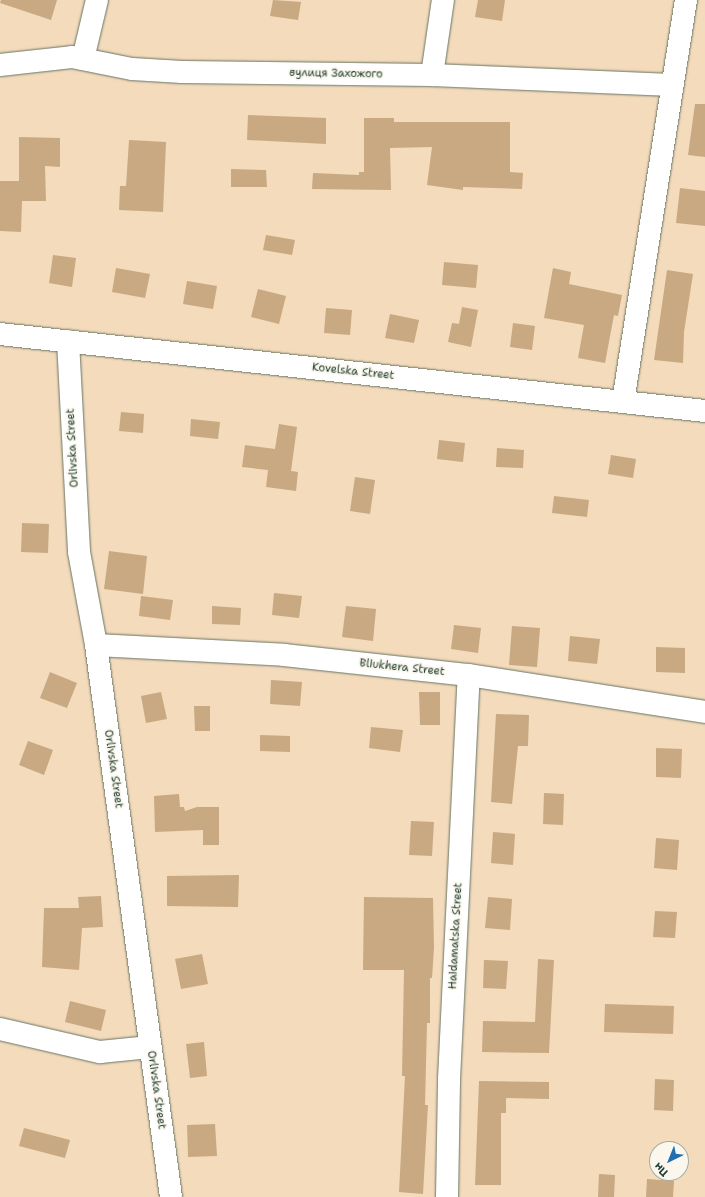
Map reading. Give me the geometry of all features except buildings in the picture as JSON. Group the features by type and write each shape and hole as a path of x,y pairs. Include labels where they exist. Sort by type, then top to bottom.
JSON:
{"street":[{"path":"83,59 97,0"},
{"path":"432,75 443,0"},
{"path":"623,402 686,0"},
{"name":"вулиця Захожого","path":"0,64 72,57 132,69 182,72 432,75 672,85"},
{"name":"Kovelska Street","path":"0,334 705,411"},
{"name":"Orlivska Street","path":"68,341 79,552 96,645 171,1197"},
{"name":"Bliukhera Street","path":"96,645 284,655 469,676 705,712"},
{"name":"Haidamatska Street","path":"447,1197 449,1079 469,676"},
{"path":"0,1029 100,1052 150,1047"}]}
